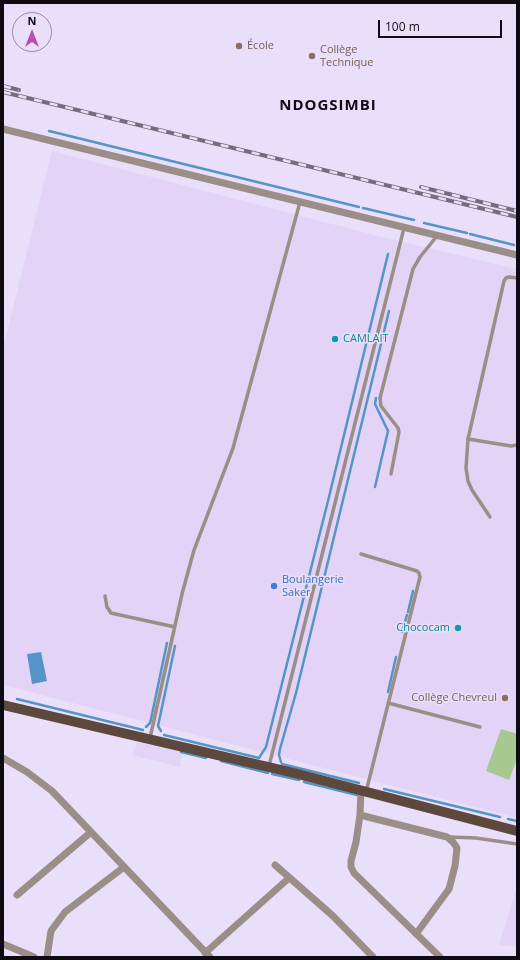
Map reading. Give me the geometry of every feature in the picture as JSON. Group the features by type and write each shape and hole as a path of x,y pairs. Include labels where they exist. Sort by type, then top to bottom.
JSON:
{"main road":[{"path":"3,705 269,767 517,831"}],"street":[{"path":"3,128 517,255"},
{"path":"3,758 27,772 52,791 208,955 289,878"},
{"path":"363,792 351,867 354,873 440,957"},
{"path":"360,815 447,837 453,842 456,848 457,855 451,883 446,894 416,934"},
{"path":"17,895 91,832"},
{"path":"275,865 333,916 373,957"},
{"path":"47,957 51,931 65,912 124,867"},
{"path":"3,944 34,957"}],"lane":[{"path":"150,739 182,594 194,550 226,466 242,418 300,201"},
{"path":"269,767 404,228"},
{"path":"391,474 399,432 398,428 381,406 380,398 414,269 420,257 437,236"},
{"path":"490,517 472,490 468,481 466,468 468,439 504,281 509,277 517,278"},
{"path":"468,439 511,446 517,445"},
{"path":"360,554 417,571 420,577 388,703 363,792"},
{"path":"105,596 107,607 111,613 175,627"},
{"path":"388,703 480,727"},
{"path":"447,837 476,838 517,844"}],"shaded area":[{"path":"52,151 382,237 517,269 517,818 3,685 3,348"},
{"path":"137,742 182,752 180,767 132,755"},
{"path":"517,886 517,946 499,945"}],"green space":[{"path":"501,729 517,734 517,759 509,780 486,771"}],"water":[{"path":"41,652 47,681 32,684 27,654"}],"waterway":[{"path":"49,131 359,207"},
{"path":"363,208 414,220"},
{"path":"424,223 467,233"},
{"path":"470,234 514,245"},
{"path":"164,735 259,758 266,747 388,254"},
{"path":"281,762 279,755 280,749 296,693 389,311"},
{"path":"375,487 388,431 375,404 376,398"},
{"path":"408,612 413,591"},
{"path":"402,632 407,615"},
{"path":"146,727 150,723 167,643"},
{"path":"161,731 158,726 175,646"},
{"path":"388,692 396,657"},
{"path":"17,699 143,730"},
{"path":"181,752 206,758"},
{"path":"221,761 268,773"},
{"path":"282,764 359,783"},
{"path":"272,774 299,780"},
{"path":"304,782 357,795"},
{"path":"384,789 500,817"},
{"path":"508,819 517,821"}],"railway":[{"path":"3,86 19,90"},
{"path":"3,92 517,217"},
{"path":"421,187 517,211"}],"place":[{"name":"École","path":"239,46"},
{"name":"Collège Technique","path":"312,56"},
{"name":"CAMLAIT","path":"335,339"},
{"name":"Boulangerie Saker","path":"274,586"},
{"name":"Chococam","path":"458,628"},
{"name":"Collège Chevreul","path":"505,698"}],"district":[{"name":"NDOGSIMBI","path":"328,106"}]}
